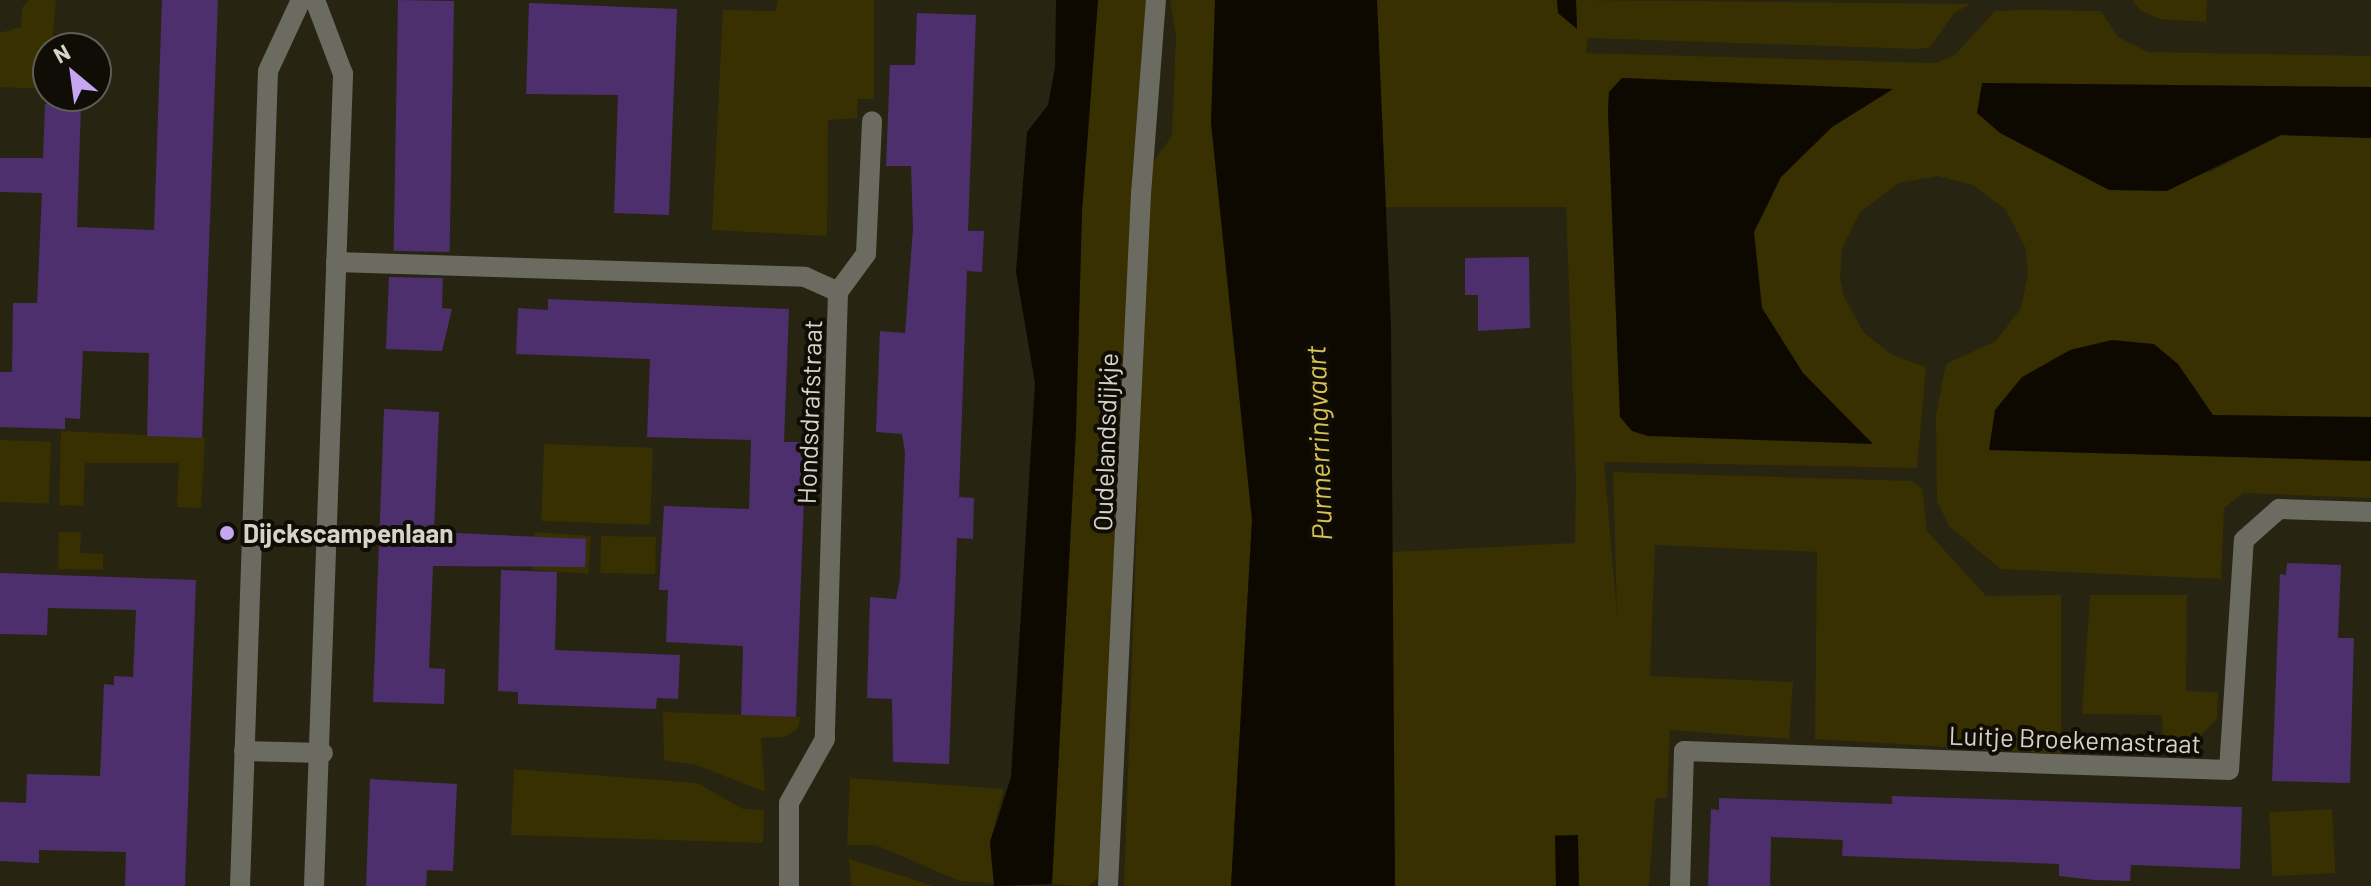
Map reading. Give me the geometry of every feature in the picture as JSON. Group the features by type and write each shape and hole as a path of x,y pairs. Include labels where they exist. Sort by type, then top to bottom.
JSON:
{"street":[{"path":"240,886 268,71 301,0"},
{"path":"314,886 323,753 343,74 315,0"},
{"name":"Oudelandsdijkje","path":"1108,886 1141,194 1156,0"},
{"path":"838,292 866,254 872,121"},
{"name":"Hondsdrafstraat","path":"336,262 805,277 838,292 825,739 789,803 789,886"},
{"name":"Luitje Broekemastraat","path":"1680,886 1684,751 2229,770 2244,540 2279,509 2371,512"},
{"path":"244,751 323,753"}],"shaded area":[{"path":"29,0 56,0 53,32 32,32 32,88 0,87 0,33 21,27 22,8"},
{"path":"778,0 874,0 874,99 858,99 857,118 828,120 827,236 712,230 723,10 776,11"},
{"path":"1098,0 1147,0 1132,173 1124,528 1098,878 1089,886 1077,886 1052,884 1076,430 1082,211"},
{"path":"1170,0 1215,0 1211,123 1252,520 1231,886 1124,886 1145,291 1153,162 1172,136 1176,36"},
{"path":"1377,0 1557,0 1558,13 1577,28 1576,0 1971,4 1954,13 1930,47 1918,49 1588,38 1586,53 1935,63 1955,55 1995,11 2026,10 2101,11 2118,37 2148,52 2371,56 2371,87 1982,83 2211,172 2281,135 2371,138 2371,417 2213,415 2201,400 1989,450 2371,461 2371,498 2243,493 2224,508 2221,579 2001,569 1949,526 1937,501 1936,415 1946,364 1996,341 2021,308 2028,274 2025,247 2006,210 1973,185 1938,176 1899,183 1860,212 1842,249 1840,277 1844,297 1864,333 1892,355 1926,367 1917,468 1604,462 1617,616 1613,472 1912,481 1922,489 1927,531 1986,596 2061,595 2061,754 1815,739 1817,552 1655,545 1650,676 1793,682 1789,739 1670,730 1667,797 1655,799 1649,886 1579,886 1577,835 1556,840 1556,886 1395,886 1391,552 1575,543 1576,477 1566,207 1386,207","holes":["1622,78 1891,90 1832,127 1781,177 1754,232 1762,308 1803,373 1872,444 1632,431 1620,417 1609,92"]},
{"path":"2132,0 2207,0 2206,22 2160,19 2141,11"},
{"path":"61,431 205,438 201,508 177,507 179,463 85,463 83,506 59,505"},
{"path":"0,440 51,442 49,504 0,502"},
{"path":"544,444 653,448 650,525 541,521"},
{"path":"59,532 81,532 80,553 103,554 103,570 58,569"},
{"path":"535,532 591,536 588,574 532,570"},
{"path":"601,536 656,537 655,574 600,573"},
{"path":"2090,595 2187,595 2186,691 2218,692 2217,719 2187,749 2163,747 2162,715 2082,714"},
{"path":"663,712 801,717 797,729 785,737 761,738 765,792 696,765 664,760"},
{"path":"514,769 697,783 743,809 764,810 763,843 511,835"},
{"path":"850,778 1004,789 990,842 994,883 959,881 876,845 847,845"},
{"path":"2332,809 2335,873 2272,876 2269,812"},
{"path":"849,859 934,886 851,886"}],"water":[{"path":"1056,0 1098,0 1082,211 1076,430 1052,884 994,886 990,842 1011,777 1035,383 1016,272 1027,132 1048,105 1055,68"},
{"name":"Purmerringvaart","path":"1215,0 1377,0 1391,326 1395,886 1231,886 1252,520 1211,123"},
{"path":"1557,0 1576,0 1577,29 1558,13"},
{"path":"1622,78 1893,89 1832,127 1781,177 1754,232 1762,308 1803,373 1873,444 1648,436 1632,431 1620,417 1608,112 1609,92"},
{"path":"1982,83 2371,87 2371,138 2281,135 2167,191 2109,190 2000,133 1977,113"},
{"path":"2112,340 2154,344 2178,364 2213,415 2371,417 2371,461 1989,450 1995,410 2022,377 2070,350"},
{"path":"1555,835 1578,835 1579,886 1556,886"}],"building":[{"path":"162,0 218,0 202,438 147,436 149,353 83,351 80,419 65,418 65,429 0,427 0,372 12,372 13,303 37,303 42,193 0,192 0,158 43,158 45,112 81,112 77,227 154,230"},
{"path":"398,0 454,1 450,252 394,251"},
{"path":"529,3 677,9 669,215 614,213 618,95 526,94"},
{"path":"917,13 976,15 968,231 984,231 982,272 967,271 959,497 974,498 973,539 957,538 949,764 893,762 892,699 867,698 870,597 896,599 900,579 905,452 902,434 876,432 880,331 905,333 913,229 911,166 886,166 890,65 915,65"},
{"path":"1529,257 1530,328 1478,331 1478,295 1465,295 1465,258"},
{"path":"389,277 443,278 442,308 452,309 442,351 386,349"},
{"path":"548,299 789,309 784,442 806,442 796,717 741,715 743,646 666,642 668,590 659,590 664,506 749,509 751,440 647,437 650,359 516,354 518,308 548,310"},
{"path":"384,409 439,412 434,532 586,539 585,567 433,566 429,668 445,669 444,704 373,702"},
{"path":"2287,563 2341,565 2338,638 2354,638 2350,783 2272,781 2280,574 2286,575"},
{"path":"501,570 557,572 555,650 680,655 678,699 657,698 656,709 518,704 518,692 498,691"},
{"path":"0,573 196,580 185,886 125,886 126,852 39,850 39,863 0,861 0,802 26,803 27,774 100,776 104,684 114,685 114,676 133,677 136,610 48,608 47,635 0,634"},
{"path":"370,779 457,784 453,871 427,870 426,886 366,886"},
{"path":"1892,796 2242,807 2240,869 2131,865 2130,881 2095,880 2059,876 2059,864 1842,856 1843,840 1771,837 1770,886 1708,886 1711,809 1719,810 1719,798 1892,804"}],"place":[{"name":"Dijckscampenlaan","path":"227,533"}]}
